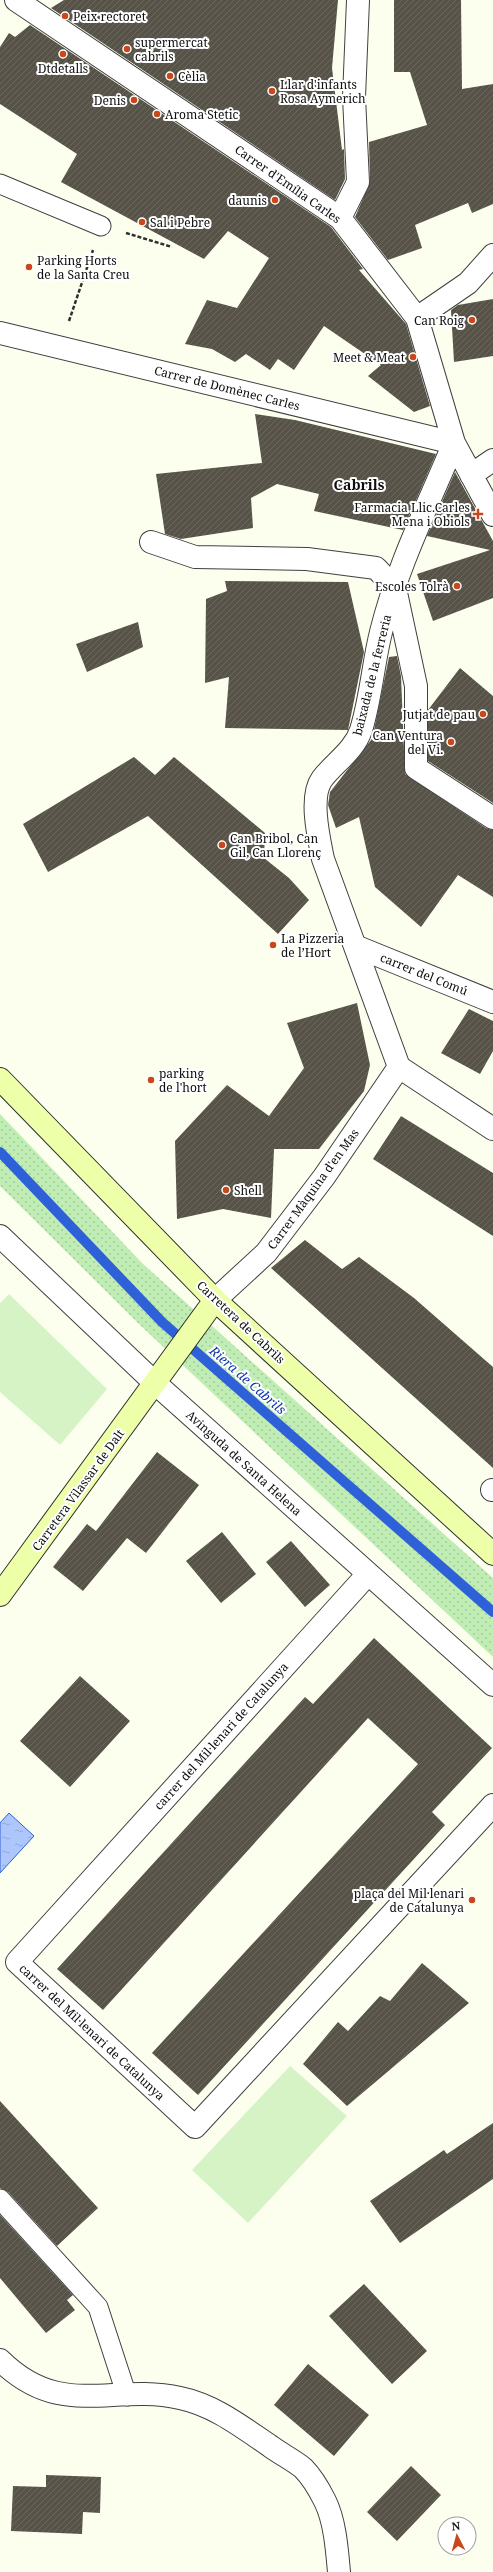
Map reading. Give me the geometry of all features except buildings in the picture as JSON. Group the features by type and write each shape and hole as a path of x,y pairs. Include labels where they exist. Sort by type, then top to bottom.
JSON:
{"street":[{"path":"0,4 8,0"},
{"name":"Carrer d'Emília Carles","path":"16,0 340,218 417,318 454,443 493,515"},
{"path":"340,218 358,182 354,97 358,0"},
{"path":"417,318 468,283 493,255"},
{"name":"Carrer de Domènec Carles","path":"0,334 454,443"},
{"name":"baixada de la ferreria","path":"399,1067 323,859 318,831 316,802 321,780 350,750 361,730 381,632 395,588 454,443"},
{"path":"471,475 493,460"},
{"path":"151,542 195,557 307,558 376,568 395,588 416,686 416,768 493,818"},
{"name":"carrer del Comú","path":"355,946 493,1002"},
{"path":"399,1067 493,1129"},
{"name":"Carrer Màquina d'en Mas","path":"210,1308 266,1253 324,1177 399,1067"},
{"name":"Carretera de Cabrils","path":"0,1079 210,1308 493,1554"},
{"name":"Avinguda de Santa Helena","path":"0,1236 156,1384 493,1685"},
{"path":"156,1384 210,1308"},
{"name":"Carretera Vilassar de Dalt","path":"0,1595 156,1384"},
{"name":"carrer del Mil·lenari de Catalunya","path":"368,1574 17,1962 196,2127 493,1805"},
{"path":"0,2360 17,2376 52,2392 94,2397 127,2396 180,2398 222,2413 304,2469 326,2502 336,2541 339,2572"}],"lane":[{"path":"0,184 101,226"},
{"path":"0,2199 98,2307 127,2396"}],"path":[{"path":"59,348 101,226 172,247"}],"green space":[{"path":"0,1114 143,1264 493,1578 493,1657 139,1324 0,1186"},
{"path":"9,1294 107,1389 60,1445 0,1392 0,1303"},
{"path":"290,2066 347,2116 248,2223 192,2170"}],"water":[{"path":"9,1813 34,1836 0,1873 0,1823"}],"waterway":[{"name":"Riera de Cabrils","path":"0,1152 162,1322 493,1612"}],"place":[{"name":"Peix rectoret","path":"65,16"},
{"name":"supermercat cabrils","path":"127,49"},
{"name":"Dtdetalls","path":"63,54"},
{"name":"Cèlia","path":"170,76"},
{"name":"Llar d'infants Rosa Aymerich","path":"272,91"},
{"name":"Denis","path":"134,100"},
{"name":"Aroma Stetic","path":"157,114"},
{"name":"daunis","path":"275,200"},
{"name":"Sal i Pebre","path":"142,222"},
{"name":"Parking Horts de la Santa Creu","path":"29,267"},
{"name":"Can Roig","path":"472,320"},
{"name":"Meet & Meat","path":"413,357"},
{"name":"Farmacia Llic.Carles Mena i Obiols","path":"478,514"},
{"name":"Escoles Tolrà","path":"457,586"},
{"name":"Jutjat de pau","path":"483,714"},
{"name":"Can Ventura del Vi.","path":"451,742"},
{"name":"Can Bribol, Can Gil, Can Llorenç","path":"222,845"},
{"name":"La Pizzeria de l’Hort","path":"273,945"},
{"name":"parking de l'hort","path":"151,1080"},
{"name":"Shell","path":"226,1190"},
{"name":"plaça del Mil·lenari de Catalunya","path":"472,1900"}],"district":[{"name":"Cabrils","path":"359,484"}]}
